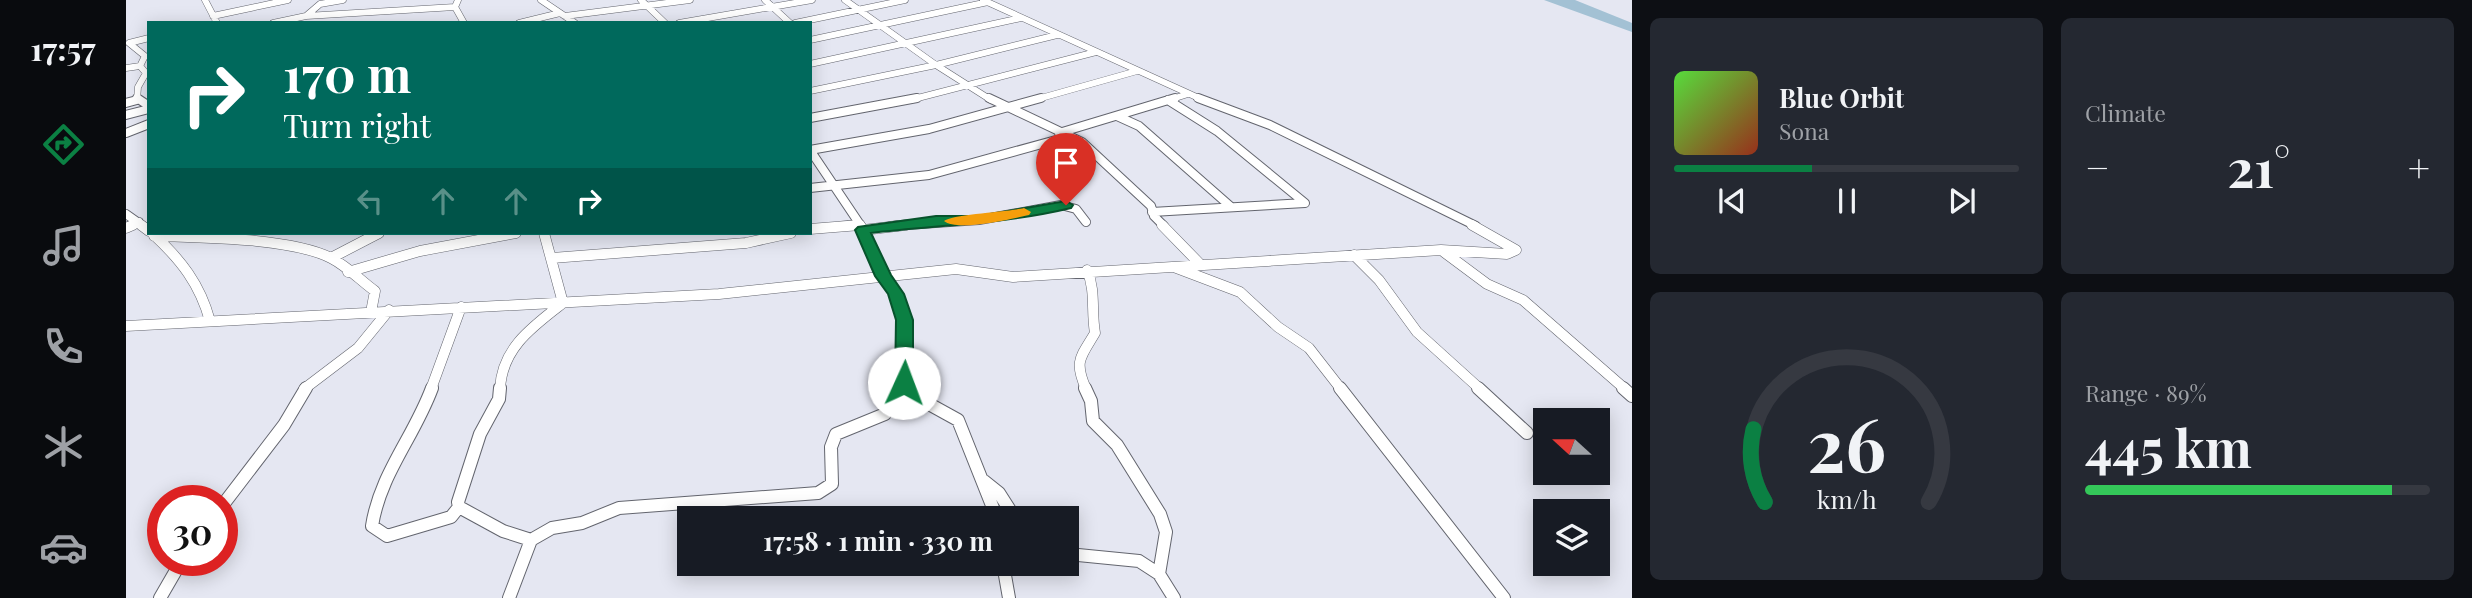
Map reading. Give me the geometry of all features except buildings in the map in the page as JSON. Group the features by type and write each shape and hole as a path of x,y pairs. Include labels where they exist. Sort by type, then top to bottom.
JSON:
{"street":[{"path":"205,0 216,21"},
{"path":"213,16 288,0"},
{"path":"306,16 320,5 343,0"},
{"path":"282,21 306,16 395,12 465,0"},
{"path":"541,0 572,21"},
{"path":"641,0 663,21"},
{"path":"529,21 562,14 690,0"},
{"path":"765,0 788,21"},
{"path":"690,21 812,0"},
{"path":"845,0 936,65 1004,106 1082,142 1151,206 1152,212 1199,263"},
{"path":"805,21 905,0"},
{"path":"126,326 719,294 956,268 1013,277 1087,270 1441,250 1507,254 1516,250 1503,240 1270,125 1188,94 986,1 812,40"},
{"path":"457,3 463,21"},
{"path":"395,12 396,21"},
{"path":"812,64 1022,18"},
{"path":"812,91 936,65 1057,35"},
{"path":"140,66 145,56 129,43 147,38"},
{"path":"812,118 909,100 1097,52"},
{"path":"126,68 140,66"},
{"path":"137,100 138,87 146,73 140,66"},
{"path":"812,150 929,129 1136,71"},
{"path":"812,188 929,175 1188,94"},
{"path":"126,103 137,100 147,106"},
{"path":"1152,212 1305,203 1217,131 1168,100"},
{"path":"126,115 147,108"},
{"path":"1117,116 1139,126 1231,206"},
{"path":"126,133 147,125"},
{"path":"509,598 518,568 531,540 552,528 582,523 619,508 825,490 832,484 832,443 836,433 840,429 864,425 885,416 904,383 905,320 896,294 883,276 861,227 837,186 812,153"},
{"path":"812,229 979,220 1061,205 1076,209 1086,222"},
{"path":"126,214 147,229"},
{"path":"126,228 139,222"},
{"path":"153,235 181,258 203,291 210,321"},
{"path":"186,235 299,248 331,258 374,291 371,312"},
{"path":"331,258 375,235"},
{"path":"348,272 420,251 505,235"},
{"path":"545,235 563,303"},
{"path":"552,258 746,243 782,235"},
{"path":"1441,250 1487,284 1523,300 1632,396"},
{"path":"1354,255 1379,280 1417,331 1527,433"},
{"path":"1167,265 1240,292 1273,323 1310,348 1504,598"},
{"path":"1087,270 1095,289 1091,310 1096,333 1079,359 1078,370 1091,401 1093,421 1117,445 1160,514 1166,532 1159,574"},
{"path":"461,307 413,436 390,467 376,496 372,526 387,536 445,520 459,507 460,492 471,468 480,435 499,399 500,369 514,346 532,327 563,303"},
{"path":"238,485 284,425 304,389 358,348 389,310"},
{"path":"904,383 914,393 958,420 992,506"},
{"path":"981,478 999,493 1007,506"},
{"path":"459,507 503,531 531,540"},
{"path":"1079,557 1131,558 1148,565 1159,574 1174,598"},
{"path":"160,598 173,576"},
{"path":"1005,576 1009,598"}],"water":[{"path":"1544,0 1575,0 1632,23 1632,32"}],"slow traffic":[{"path":"951,221 999,218 1024,212"}],"route":[{"path":"904,383 905,320 900,302 887,284 863,230 936,221 999,218 1066,205"}]}
